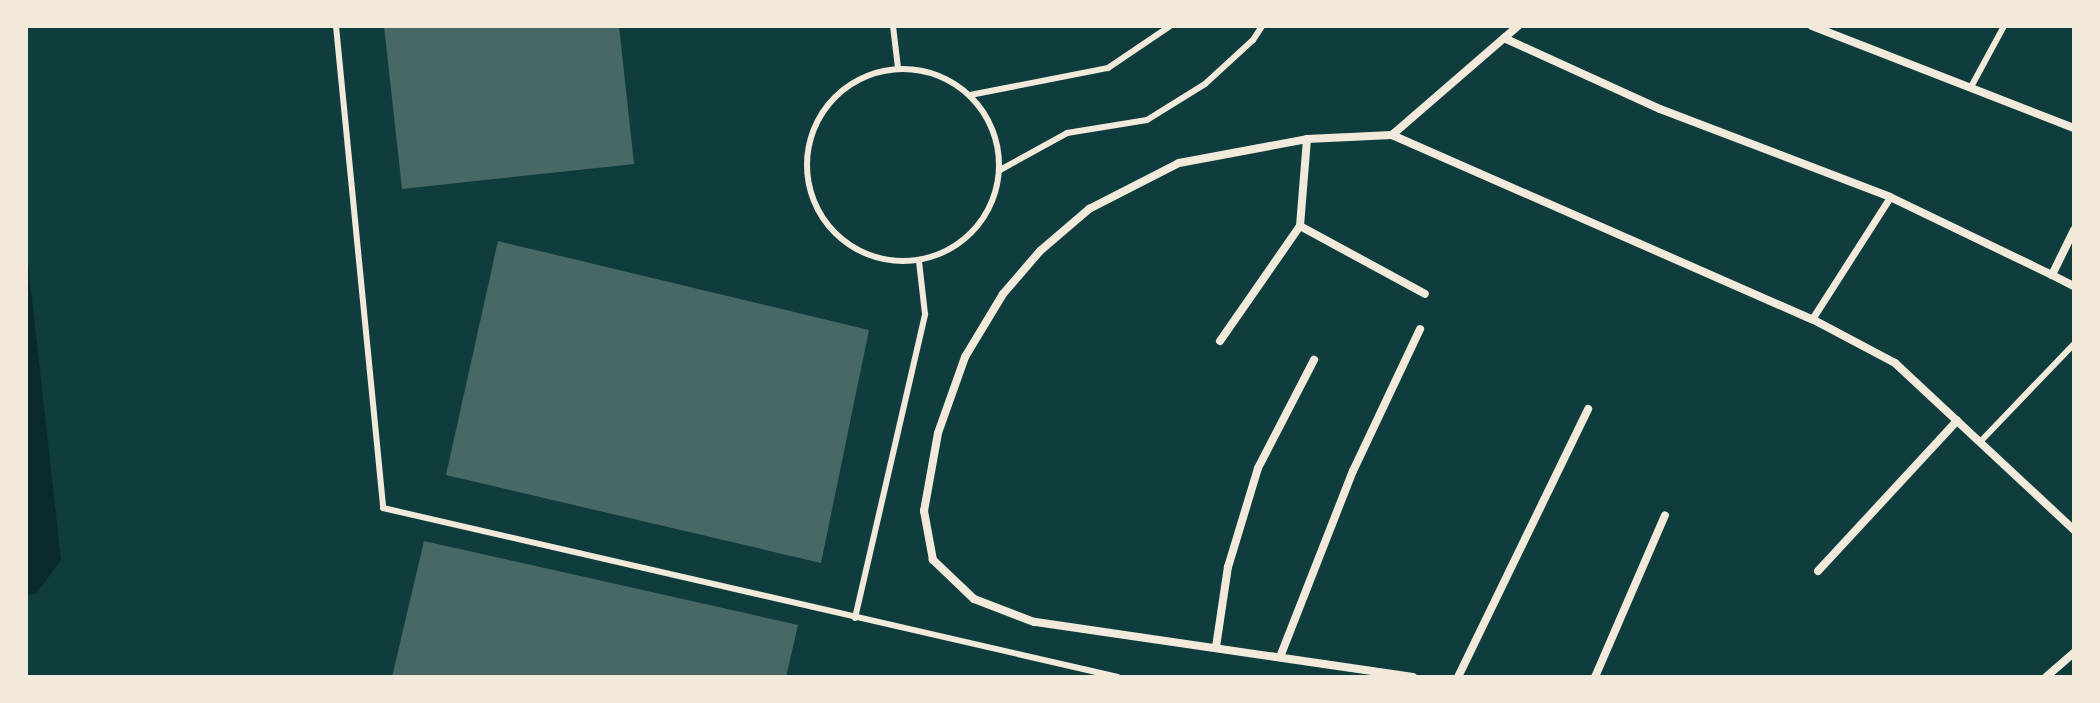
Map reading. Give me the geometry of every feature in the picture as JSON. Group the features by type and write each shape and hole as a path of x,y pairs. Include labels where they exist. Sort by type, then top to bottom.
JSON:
{"street":[{"path":"1392,135 1518,26"},
{"path":"1812,26 2074,128"},
{"path":"1504,38 1660,109 1890,197 2074,286"},
{"path":"1413,677 1034,622 974,599 933,560 924,511 938,433 965,357 1003,294 1040,251 1089,209 1179,163 1307,139 1392,135 1812,319 1895,363 2074,530"},
{"path":"1220,341 1300,226 1307,139"},
{"path":"1812,319 1890,197"},
{"path":"1300,226 1425,294"},
{"path":"2052,275 2074,230"},
{"path":"1280,657 1353,471 1420,329"},
{"path":"1216,647 1228,567 1258,468 1314,360"},
{"path":"1458,677 1588,409"},
{"path":"1818,571 1957,421"},
{"path":"1595,677 1665,515"},
{"path":"2046,677 2074,653"}],"lane":[{"path":"336,26 383,508 1118,677"},
{"path":"893,26 898,68"},
{"path":"970,95 1108,68 1170,26"},
{"path":"1000,170 1067,133 1147,120 1205,84 1253,40 1262,26"},
{"path":"1971,87 2004,26"},
{"path":"898,68 924,70 949,79 970,95 987,117 997,143 1000,170 992,202 975,229 950,250 919,261 888,260 858,251 832,232 815,206 806,175 808,144 819,114 840,90 867,74 898,68"},
{"path":"855,618 925,314 919,261"},
{"path":"1980,442 2074,344"}],"water":[{"path":"26,244 61,560 36,594 26,595"}],"building":[{"path":"384,26 619,26 634,164 402,189"},
{"path":"498,241 869,330 821,563 446,475"},
{"path":"424,541 798,625 786,677 392,677"}]}
